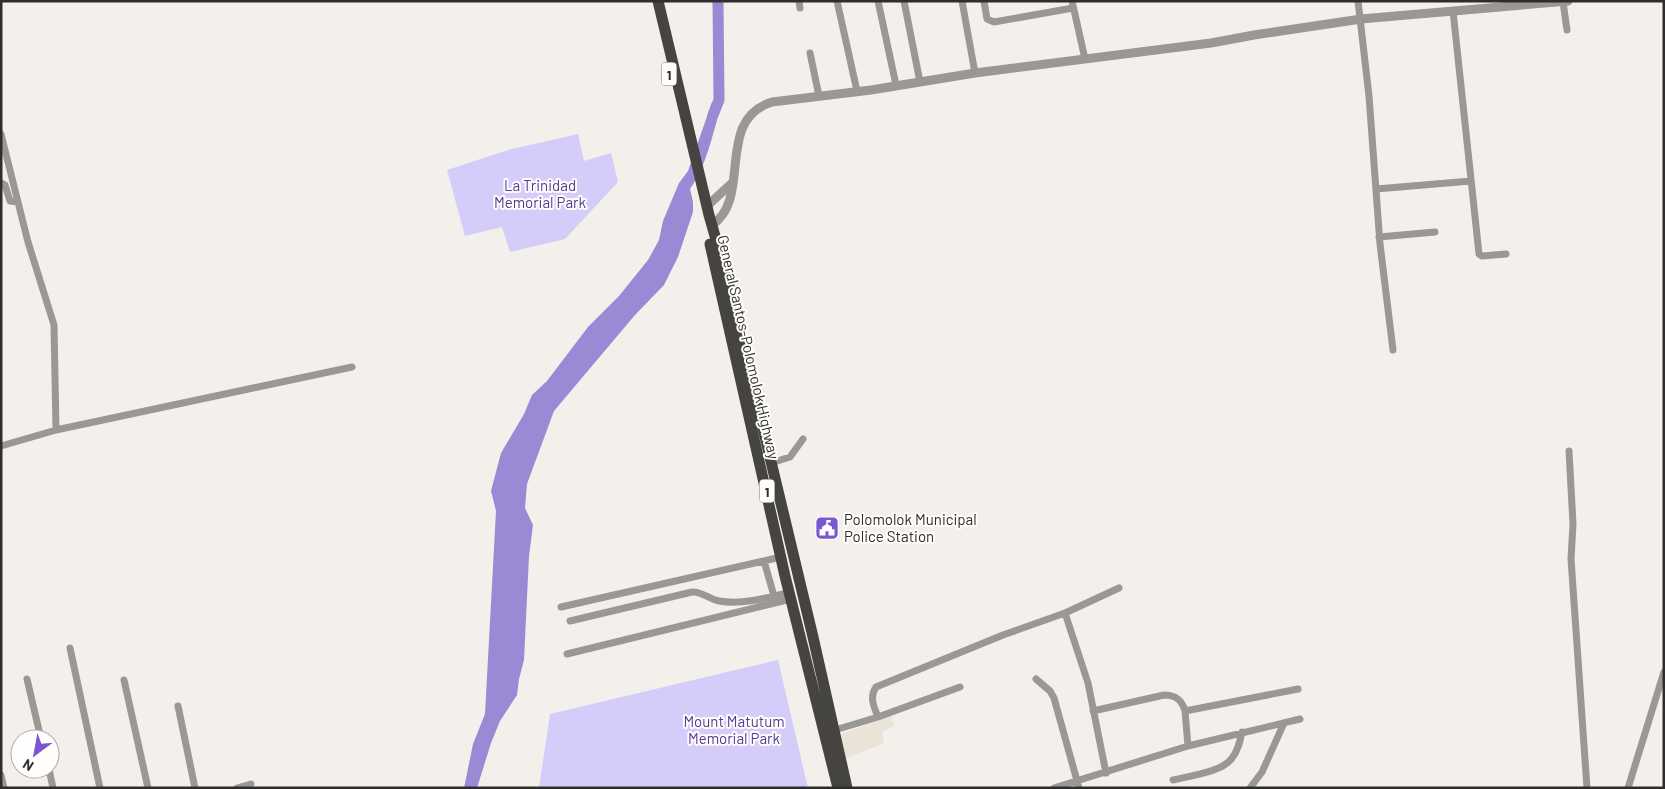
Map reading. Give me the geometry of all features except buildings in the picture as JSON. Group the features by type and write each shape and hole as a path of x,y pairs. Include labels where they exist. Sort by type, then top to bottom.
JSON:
{"highway":[{"name":"1","path":"652,1 700,189 707,206 728,282 835,730 847,788"},
{"name":"1","path":"658,1 688,142"},
{"name":"General Santos-Polomolok Highway","path":"700,189 781,557 838,788"}],"street":[{"path":"837,1 857,91"},
{"path":"878,1 896,85"},
{"path":"904,1 920,82"},
{"path":"962,1 974,73"},
{"path":"984,1 988,19 994,22 1073,5 1085,59"},
{"path":"1358,1 1379,237 1392,350"},
{"path":"712,225 727,208 738,141 744,124 753,112 772,102 974,73 1212,43 1361,19 1568,1"},
{"path":"1563,2 1567,30"},
{"path":"1452,11 1479,254 1482,256 1506,254"},
{"path":"810,52 819,96"},
{"path":"1,134 18,202 54,325 56,430"},
{"path":"1376,188 1471,181"},
{"path":"707,206 732,182"},
{"path":"1,183 5,185 10,201 18,202"},
{"path":"1379,237 1435,232"},
{"path":"1,446 56,430 352,367"},
{"path":"770,463 790,457 803,439"},
{"path":"1569,451 1573,524 1571,559 1587,788"},
{"path":"561,607 781,557"},
{"path":"764,561 774,596"},
{"path":"878,717 872,698 873,691 878,686 1003,635 1065,614 1119,588"},
{"path":"570,621 697,591 714,600 739,603 774,596 791,595"},
{"path":"567,654 791,595"},
{"path":"1065,614 1081,660 1106,772"},
{"path":"70,648 100,788"},
{"path":"1628,788 1664,672"},
{"path":"27,679 40,729"},
{"path":"1036,679 1050,691 1054,698 1078,785"},
{"path":"124,680 148,788"},
{"path":"835,730 878,717 960,687"},
{"path":"1186,711 1298,689"},
{"path":"1093,710 1164,694 1174,696 1178,698 1186,711 1188,746"},
{"path":"178,706 195,788"},
{"path":"1054,788 1078,785 1106,772 1188,746 1300,719"},
{"path":"1250,788 1262,772 1284,723"},
{"path":"1173,780 1213,770 1228,763 1236,753 1242,732"},
{"path":"1,775 4,788"},
{"path":"237,788 251,784"}],"shaded area":[{"path":"719,100 721,107 709,150 701,170 690,189 693,212 678,257 664,285 635,315 554,411 527,484 525,508 533,525 529,556 524,660 517,695 500,721 477,788 464,788 473,744 485,714 496,511 491,491 501,453 524,414 532,395 547,381 588,327 619,296 648,260 659,240 663,221 679,183 688,171 712,102"},
{"path":"891,716 894,726 882,732 884,743 846,759 841,734"}],"green space":[{"name":"La Trinidad Memorial Park","path":"578,134 584,161 611,153 618,182 565,239 510,252 502,227 465,236 447,170 508,150"},
{"name":"Mount Matutum Memorial Park","path":"778,660 808,788 539,788 550,714"}],"waterway":[{"path":"713,115 719,100 718,1"}],"place":[{"name":"Polomolok Municipal Police Station","path":"827,528"}]}
